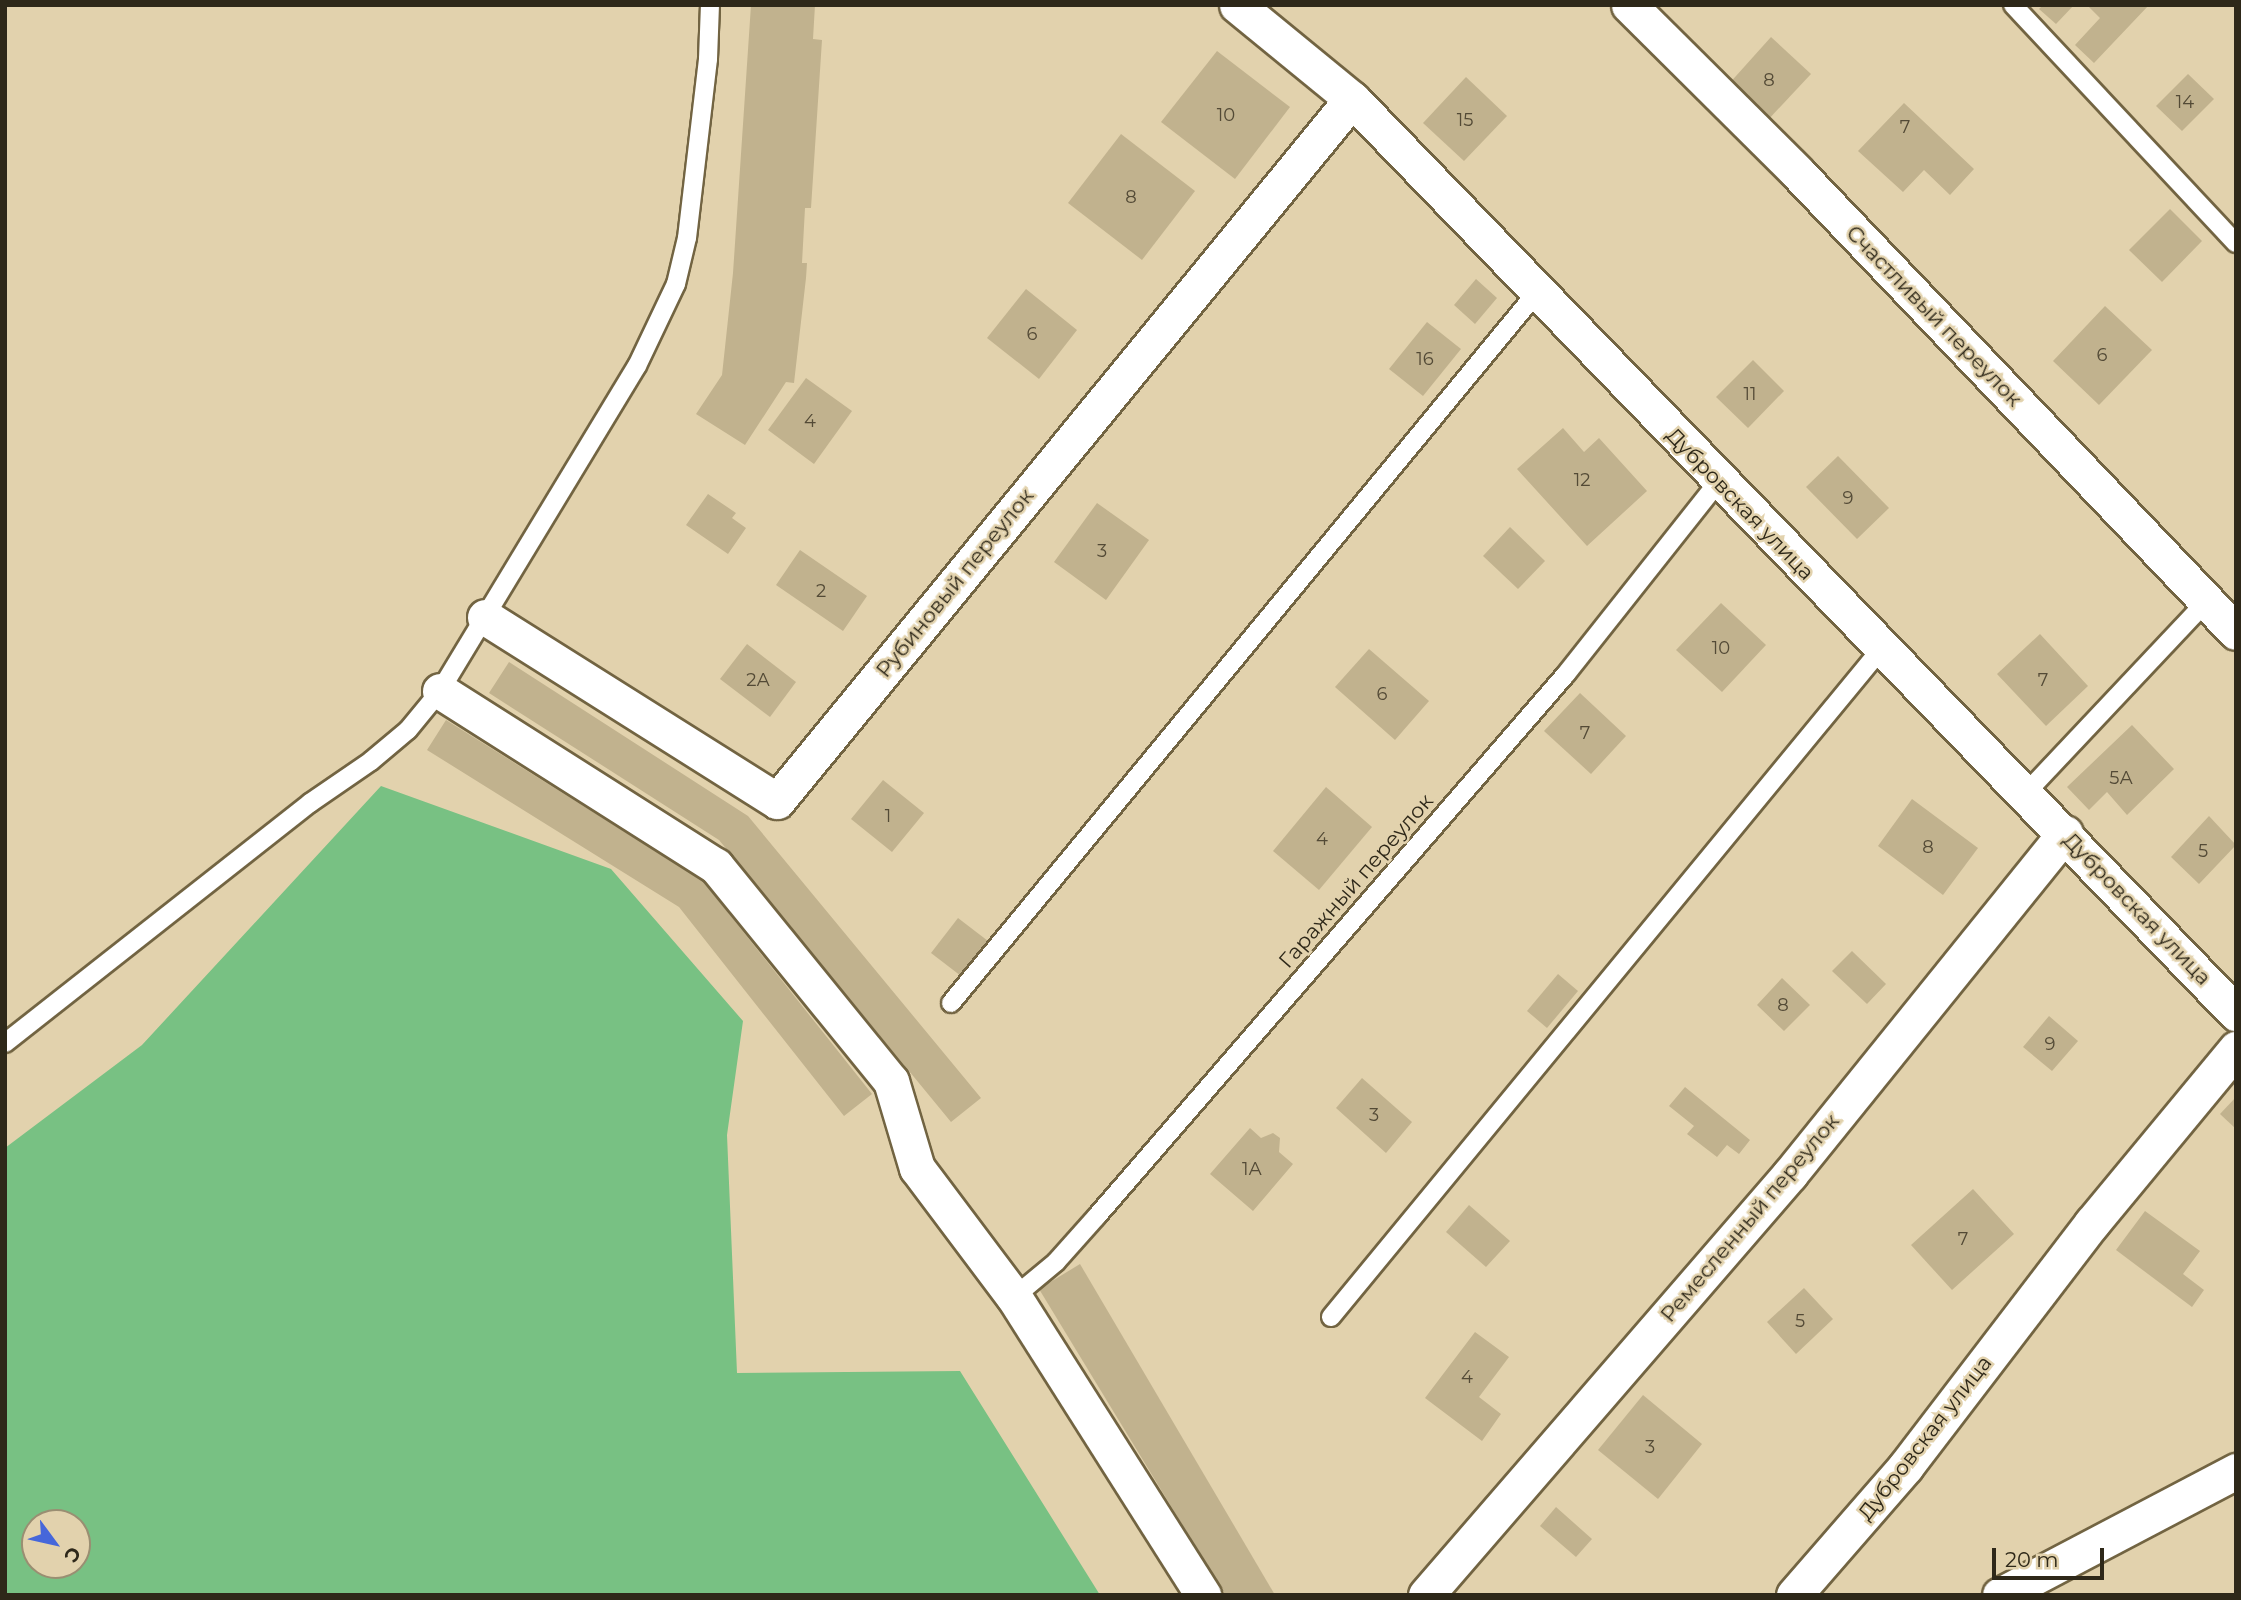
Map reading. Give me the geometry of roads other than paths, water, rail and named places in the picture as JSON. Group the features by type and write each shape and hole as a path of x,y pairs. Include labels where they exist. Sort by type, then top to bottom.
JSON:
{"street":[{"name":"Дубровская улица","path":"1237,5 1353,99 1718,482 2023,796 2065,833 2236,1013"},
{"name":"Счастливый переулок","path":"1629,5 1796,172 2236,632"},
{"name":"Рубиновый переулок","path":"485,617 776,801 1353,99"},
{"path":"440,691 716,866 891,1081 917,1168 1014,1297 1203,1595"},
{"name":"Ремесленный переулок","path":"1426,1595 1790,1174 2065,833"},
{"name":"Дубровская улица","path":"1794,1595 1906,1466 2092,1223 2236,1049"},
{"path":"2000,1595 2236,1471"}],"lane":[{"path":"5,1043 310,803 371,761 408,730 440,691 636,366 676,284 688,238 710,5"},
{"path":"2013,5 2236,243"},
{"path":"951,1003 1537,292"},
{"name":"Гаражный переулок","path":"1014,1297 1056,1262 1097,1216 1494,757 1718,482"},
{"path":"2023,796 2206,602"},
{"path":"1331,1317 1881,649"}]}
